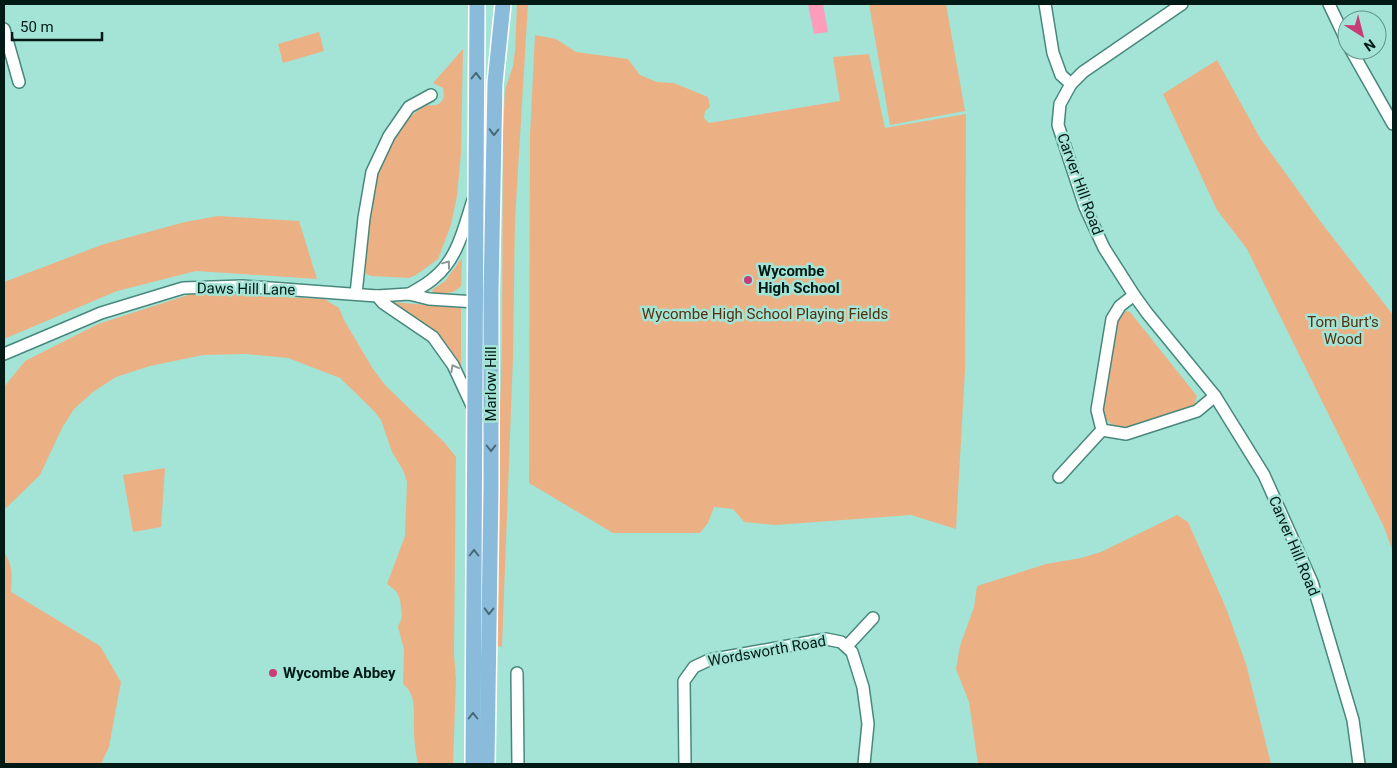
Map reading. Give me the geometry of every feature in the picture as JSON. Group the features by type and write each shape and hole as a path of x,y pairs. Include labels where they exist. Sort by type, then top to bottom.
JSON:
{"main road":[{"name":"Marlow Hill","path":"473,764 477,4"},
{"name":"Marlow Hill","path":"487,764 491,488 491,294 495,83 502,4"}],"street":[{"path":"1045,4 1054,53 1061,75 1071,84"},
{"name":"Carver Hill Road","path":"1182,4 1083,72 1071,84 1060,104 1058,125 1085,207 1104,248 1147,313 1215,396 1264,475 1312,582 1353,720 1359,764"},
{"path":"1329,4 1337,21"},
{"path":"4,29 19,82"},
{"path":"1357,60 1393,124"},
{"path":"356,294 364,218 372,172 389,136 409,107 431,95"},
{"name":"Daws Hill Lane","path":"409,294 435,277 448,264 456,250 475,195"},
{"name":"Daws Hill Lane","path":"4,354 101,313 183,288 242,286 376,296 409,294 429,299 476,302"},
{"path":"476,302 491,294"},
{"path":"1102,430 1097,410 1112,318 1120,306 1134,295"},
{"path":"376,296 383,303 433,337 453,365 475,412"},
{"path":"1102,430 1126,434 1197,411 1215,396"},
{"path":"1059,477 1102,430"},
{"path":"847,646 873,618"},
{"name":"Wordsworth Road","path":"685,764 684,681 694,667 709,660 826,639 841,642 852,652 863,687 868,724 864,764"},
{"path":"517,673 518,764"}],"green space":[{"path":"517,4 528,4 515,220 513,357 502,647 497,646 499,435 502,347 503,132 505,90 513,66 515,51"},
{"path":"869,4 946,4 965,111 890,125"},
{"path":"319,32 324,51 283,63 278,44"},
{"name":"Wycombe High School Playing Fields","path":"535,35 556,39 576,52 628,59 640,75 657,82 674,83 708,97 710,107 705,111 704,118 709,123 840,101 833,57 869,54 885,128 966,114 965,370 956,529 911,515 775,525 744,522 733,509 714,507 708,523 700,533 613,533 529,483 530,135"},
{"path":"463,49 461,153 457,196 451,225 438,259 409,278 371,276 366,274 370,208 377,171 382,157 394,135 403,124 425,106 437,105 442,100 444,95 443,88 433,83"},
{"name":"Tom Burt's Wood","path":"1217,60 1260,138 1320,221 1393,315 1393,552 1384,527 1247,249 1217,210 1163,94"},
{"path":"218,216 299,221 317,279 196,271 117,291 4,339 4,282 104,244 185,222"},
{"path":"462,258 461,286 452,292 433,293 432,290 445,281"},
{"path":"194,293 324,299 339,308 373,369 385,385 445,443 456,457 454,654 456,679 453,764 418,764 414,740 413,700 408,689 403,684 404,649 398,627 402,617 400,599 396,591 387,584 405,536 407,482 403,470 392,452 381,420 340,378 288,358 246,354 203,355 150,366 116,377 93,392 74,409 62,428 40,475 4,510 4,387 25,361 98,324"},
{"path":"392,302 461,308 461,368 460,369"},
{"path":"1126,311 1130,312 1197,396 1194,405 1189,410 1127,430 1111,424 1101,409 1116,321"},
{"path":"165,468 161,527 133,532 123,475"},
{"path":"1177,515 1188,522 1226,608 1246,664 1271,764 978,764 969,702 956,669 960,646 974,607 977,586 1046,564 1081,558 1101,552"},
{"path":"4,552 12,576 11,592 100,646 121,682 109,747 101,764 4,764"}],"shaded area":[{"path":"808,4 823,4 828,32 814,34"}],"place":[{"name":"Wycombe High School","path":"748,280"},
{"name":"Wycombe Abbey","path":"273,673"}]}
